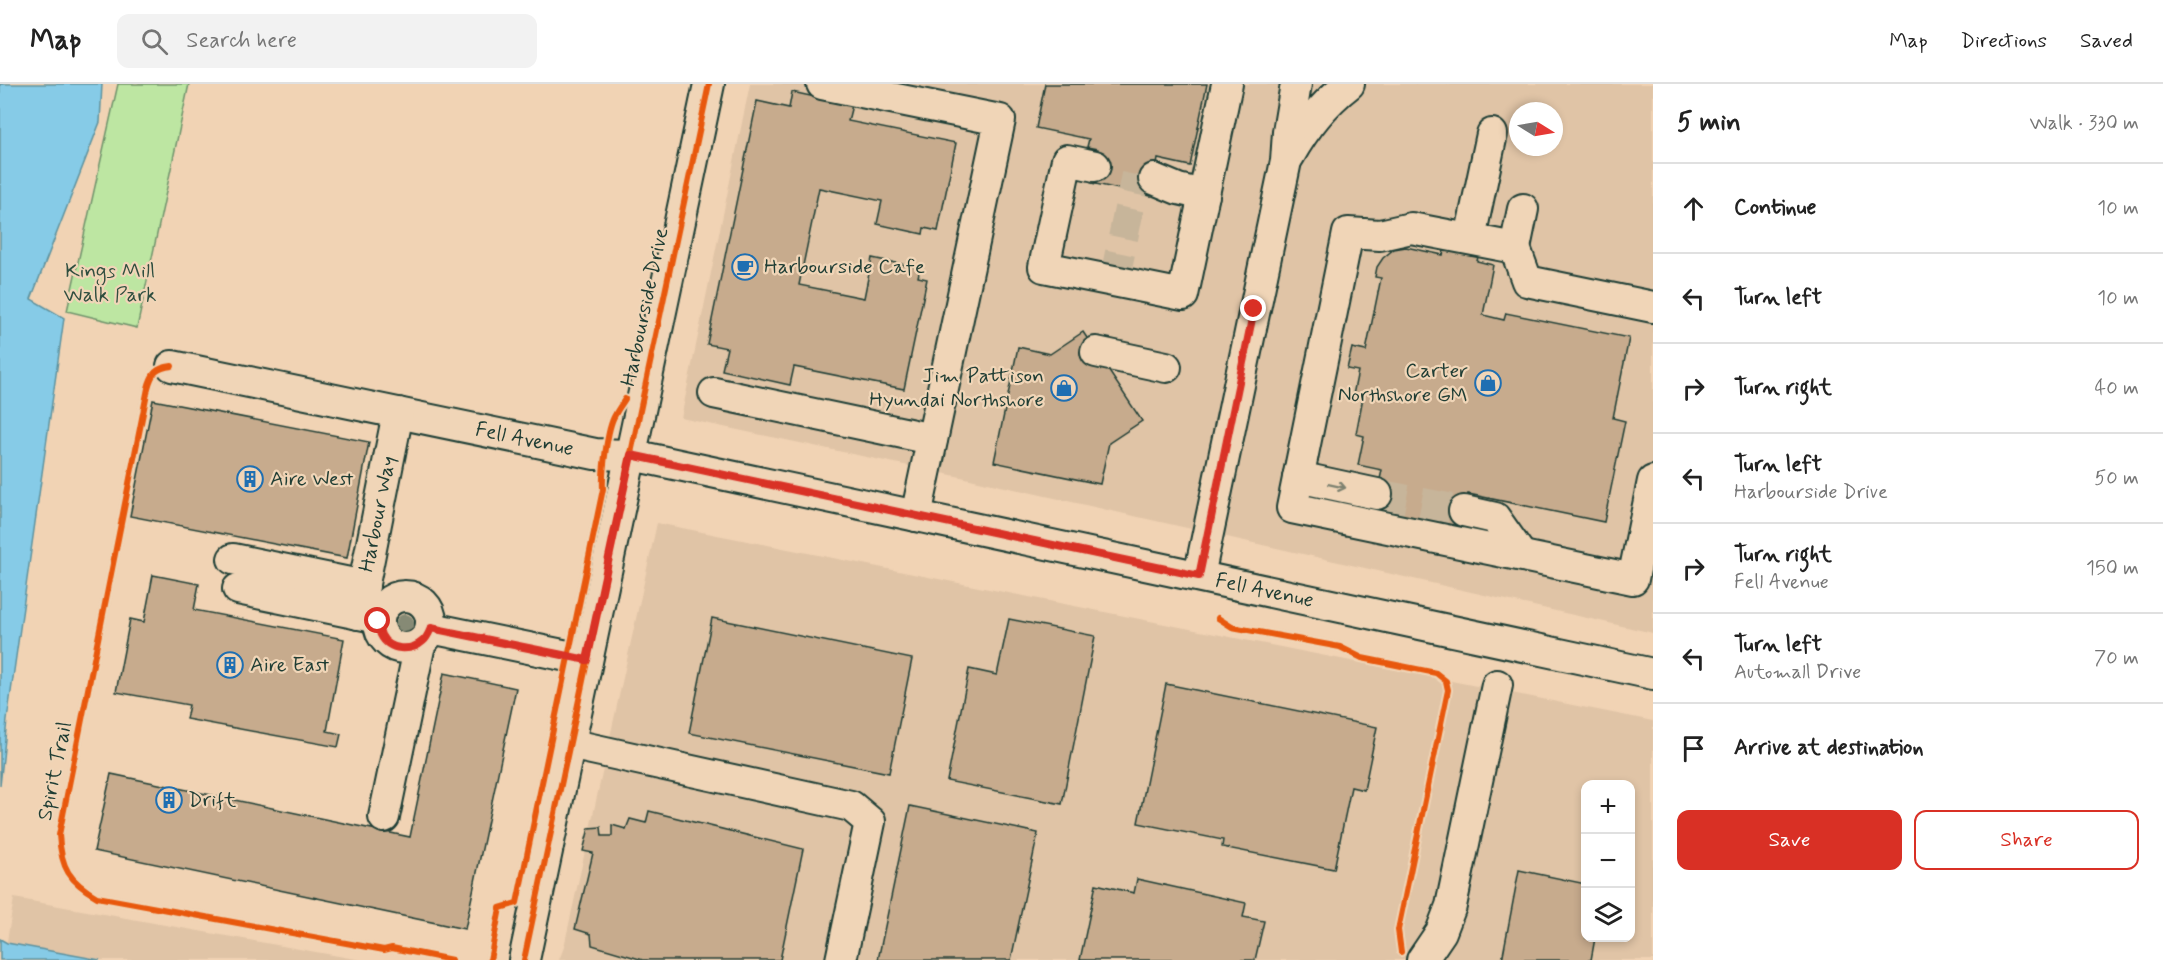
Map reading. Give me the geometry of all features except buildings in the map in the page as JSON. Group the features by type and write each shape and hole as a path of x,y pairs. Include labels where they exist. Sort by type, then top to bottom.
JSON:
{"street":[{"name":"Harbourside Drive","path":"524,960 709,84"},
{"path":"822,84 1000,120 916,516"},
{"path":"1081,163 1044,267 1183,295 1227,84"},
{"path":"1199,576 1286,161 1296,84"},
{"path":"1286,161 1316,114 1349,84"},
{"path":"1470,238 1492,134"},
{"path":"1154,178 1178,189 1204,195"},
{"path":"1523,209 1515,248 1527,281 1653,307"},
{"path":"1515,248 1410,228 1380,235 1348,233 1292,508 1633,579 1653,481"},
{"path":"1096,352 1166,367"},
{"name":"Fell Avenue","path":"172,366 595,454 631,455 1653,674"},
{"path":"714,393 932,439"},
{"name":"Harbour Way","path":"367,606 398,413"},
{"path":"1298,477 1377,494"},
{"path":"1464,511 1495,518 1521,555"},
{"path":"233,559 367,606 381,635 390,645 402,649 415,647 425,636"},
{"path":"238,589 382,607 394,597 408,595 422,601 430,614 384,817"},
{"path":"425,636 587,660"},
{"path":"1422,960 1441,932 1449,913 1497,685"},
{"path":"569,744 851,806 870,822 841,960"}],"shaded area":[{"path":"750,84 1653,84 1653,633 961,477 681,418"},
{"path":"657,523 1653,721 1653,960 559,960 564,947"},
{"path":"14,898 361,960 4,960"}],"green space":[{"name":"Kings Mill Walk Park","path":"118,84 189,84 137,328 67,311"}],"water":[{"path":"0,84 102,84 100,122 31,299 64,318 7,720 0,786"},
{"path":"0,939 7,943 100,960 0,960"}],"tunnel":[{"path":"1114,282 1136,175"},
{"path":"1377,494 1464,511"}],"cycle path":[{"path":"524,960 709,84"},
{"name":"Spirit Trail","path":"172,366 156,372 148,388 59,835 62,856 68,872 73,879 97,897 384,950 392,948 452,960"},
{"path":"490,960 500,908 517,903 603,489 607,440 612,421 625,399"},
{"path":"1218,618 1232,627 1340,647 1362,658 1436,673 1446,681 1448,690 1398,930 1401,952"}],"place":[{"name":"Harbourside Cafe","path":"745,267"},
{"name":"Carter Northshore GM","path":"1488,383"},
{"name":"Jim Pattison Hyundai Northshore","path":"1064,388"},
{"name":"Aire West","path":"250,479"},
{"name":"Aire East","path":"230,665"},
{"name":"Drift","path":"169,800"}],"route":[{"path":"378,621 381,635 390,645 402,649 415,647 425,640 431,628 587,660 631,455 1199,576 1254,309"}]}
